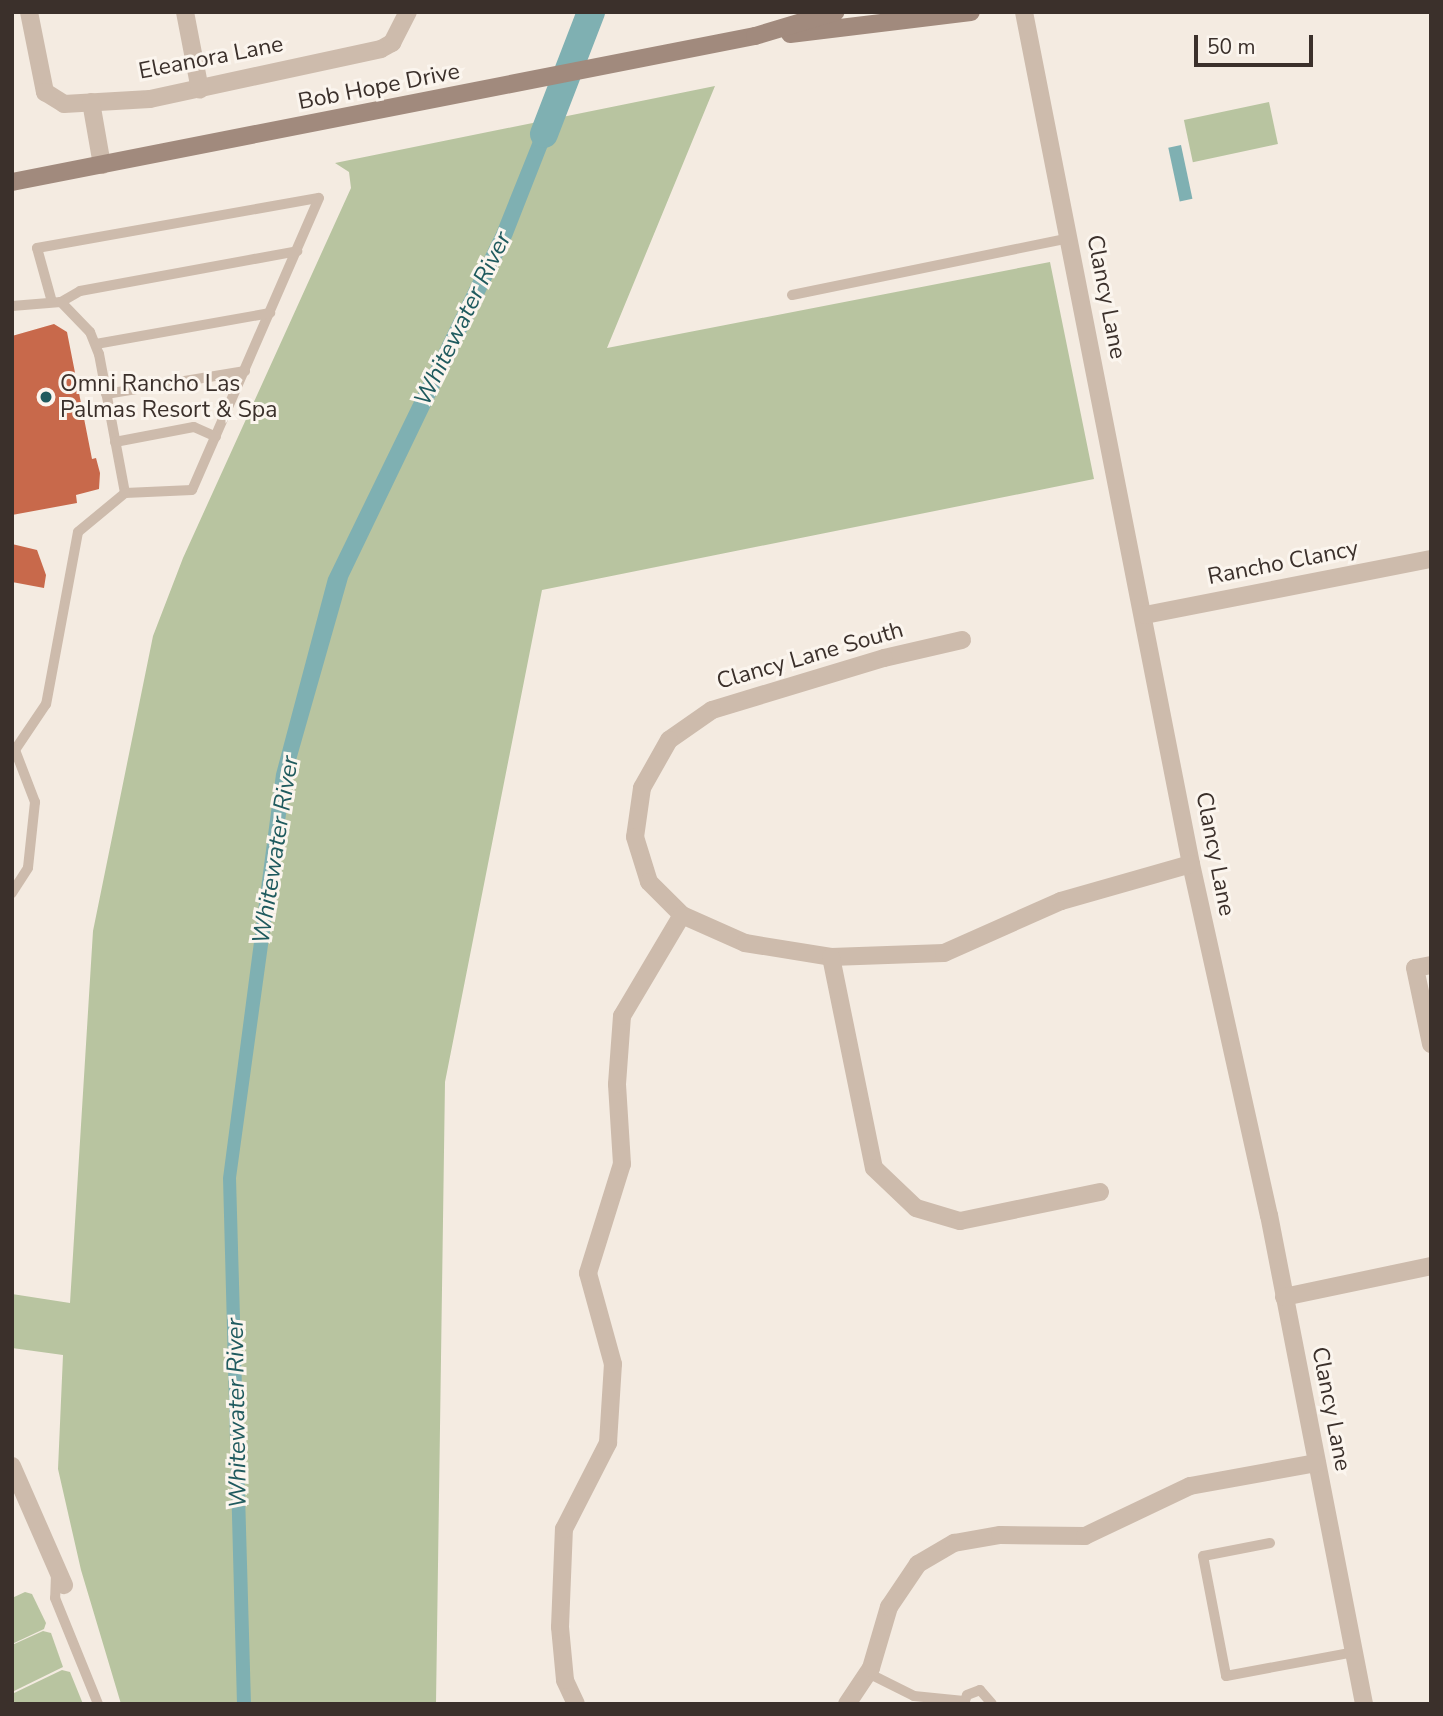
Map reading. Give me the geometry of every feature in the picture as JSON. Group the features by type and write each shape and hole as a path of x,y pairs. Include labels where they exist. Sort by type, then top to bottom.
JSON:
{"main road":[{"path":"755,36 835,12"},
{"path":"755,36 870,27 971,12"},
{"name":"Bob Hope Drive","path":"12,182 366,115 755,36"}],"street":[{"name":"Eleanora Lane","path":"29,12 45,92 64,104 150,99 381,49 392,43 408,12"},
{"path":"186,12 200,90"},
{"name":"Clancy Lane","path":"1024,12 1145,615 1191,864 1284,1297 1364,1704"},
{"path":"91,102 102,165"},
{"name":"Rancho Clancy","path":"1145,615 1431,559"},
{"name":"Clancy Lane South","path":"962,640 884,657 712,710 669,740 642,788 635,837 649,882 682,915 745,943 831,957 944,953 1061,901 1110,883 1191,864"},
{"path":"576,1704 565,1680 560,1627 564,1529 608,1443 613,1364 588,1273 622,1164 617,1084 622,1016 682,915"},
{"path":"831,957 874,1168 916,1208 960,1221 1100,1192"},
{"path":"1423,967 1431,1044"},
{"path":"1284,1297 1431,1266"},
{"path":"847,1704 868,1673 889,1607 918,1564 954,1543 1000,1535 1085,1536 1190,1486 1317,1463"},
{"path":"12,1466 64,1585"}],"lane":[{"path":"12,893 28,869 35,802 13,752 46,704 78,532 125,493 192,491 319,198 37,248 56,302 86,325 96,344 125,493"},
{"path":"792,295 1069,238"},
{"path":"12,306 56,302 80,292 297,251"},
{"path":"96,344 270,313"},
{"path":"106,394 244,371"},
{"path":"115,442 194,427 216,437"},
{"path":"1270,1543 1203,1556 1226,1676 1354,1652"},
{"path":"56,1567 55,1598 98,1704"},
{"path":"868,1673 914,1696 964,1703 971,1692 980,1690 992,1704"}],"green space":[{"path":"715,86 607,348 1050,262 1094,479 542,590 445,1082 436,1704 121,1704 81,1570 58,1469 63,1355 12,1348 12,1294 70,1303 93,931 153,636 183,558 351,188 349,172 335,163"},
{"path":"1269,102 1278,144 1193,162 1184,120"},
{"path":"25,1592 32,1594 46,1623 44,1629 12,1644 12,1598"},
{"path":"43,1631 51,1633 63,1667 12,1692 12,1645"},
{"path":"62,1670 70,1672 83,1704 12,1704 12,1694"}],"water":[{"path":"567,97 512,237 348,578 291,778 236,1178 251,1704 237,1704 223,1178 276,774 328,578 496,233 549,101"},
{"path":"1181,145 1192,199 1180,202 1168,148"}],"building":[{"name":"Omni Rancho Las Palmas Resort & Spa","path":"54,324 67,332 92,459 96,458 100,473 99,489 76,495 77,503 12,515 12,336"},
{"path":"12,544 37,550 46,575 44,588 12,582"}],"waterway":[{"name":"Whitewater River","path":"544,134 591,12"}],"place":[{"name":"Omni Rancho Las Palmas Resort & Spa","path":"46,397"}]}
